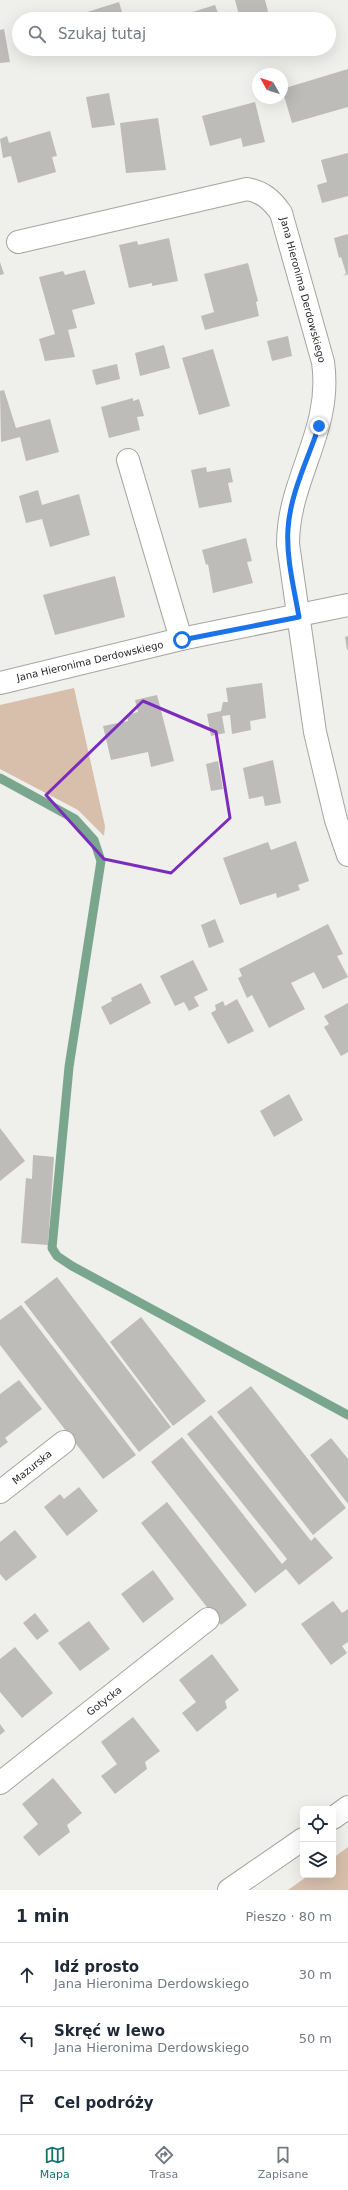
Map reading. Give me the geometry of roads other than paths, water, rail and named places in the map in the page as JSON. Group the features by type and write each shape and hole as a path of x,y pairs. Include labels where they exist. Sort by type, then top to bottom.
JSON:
{"street":[{"name":"Jana Hieronima Derdowskiego","path":"18,242 231,191 247,189 259,192 274,202 281,213 323,362 326,382 325,401 319,426 294,500 288,528 288,544 315,732 336,820 348,855"},
{"path":"128,460 182,640"},
{"name":"Jana Hieronima Derdowskiego","path":"0,683 182,640 299,617 348,605"},
{"name":"Mazurska","path":"0,1492 64,1442"},
{"name":"Gotycka","path":"0,1783 208,1619"},
{"path":"336,1816 348,1807"},
{"path":"230,1890 300,1841"}],"waterway":[{"path":"0,778 75,819 94,840 101,861 69,1067 52,1248 57,1256 72,1266 348,1415"}]}
